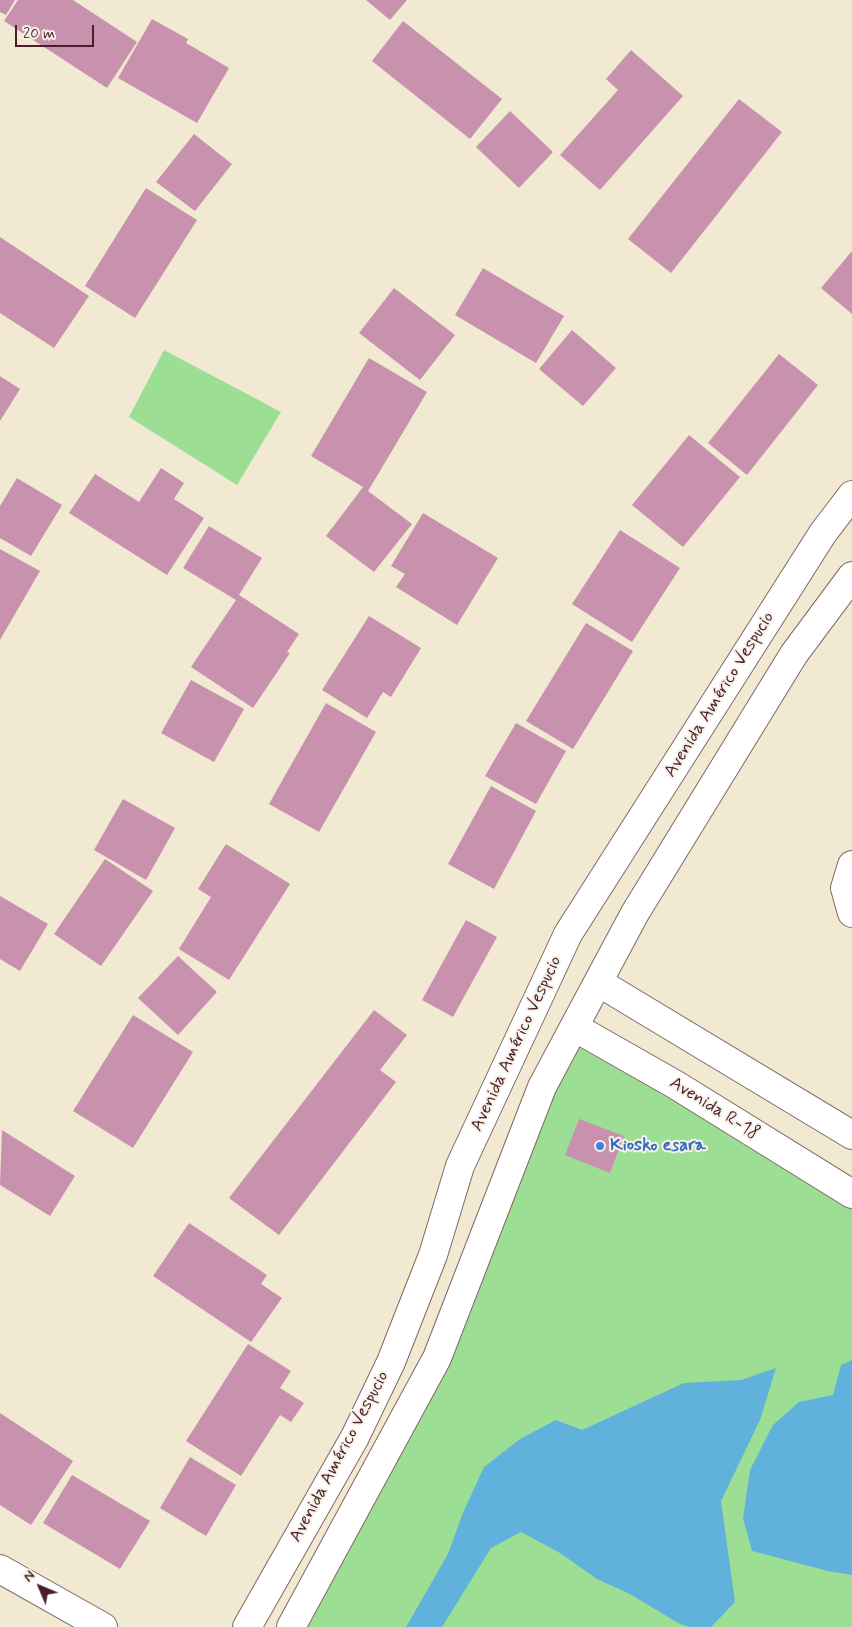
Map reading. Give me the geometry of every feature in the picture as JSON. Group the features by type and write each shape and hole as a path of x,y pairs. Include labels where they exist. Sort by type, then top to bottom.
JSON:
{"street":[{"name":"Avenida Américo Vespucio","path":"247,1627 355,1436 391,1362 434,1255 460,1166 568,934 824,533 852,495"},
{"path":"291,1627 437,1358 542,1088 598,982 635,913 794,654 852,576"},
{"path":"852,865 845,888 852,913"},
{"path":"598,982 852,1135"},
{"name":"Avenida R-18","path":"574,1027 676,1085 852,1194"},
{"path":"0,1569 103,1627"}],"green space":[{"path":"164,350 281,412 237,485 129,417"},
{"path":"574,1027 852,1196 852,1627 291,1627 363,1497"}],"water":[{"path":"852,1360 852,1575 828,1571 752,1551 743,1518 750,1470 773,1425 799,1402 833,1395 841,1365"},
{"path":"776,1368 760,1420 721,1501 735,1602 711,1627 689,1627 678,1623 630,1594 597,1579 560,1553 521,1532 491,1548 442,1627 406,1627 448,1554 462,1515 484,1467 520,1439 556,1420 582,1430 684,1383 741,1380"}],"building":[{"path":"0,0 15,0 6,15 0,12"},
{"path":"18,0 73,0 137,42 107,88 4,21"},
{"path":"366,0 407,0 390,20"},
{"path":"152,19 188,39 186,43 229,68 197,123 118,78"},
{"path":"403,21 502,99 470,139 372,61"},
{"path":"631,50 683,96 600,190 560,155 618,90 606,79"},
{"path":"739,99 782,132 671,273 628,239"},
{"path":"510,111 553,152 519,188 476,147"},
{"path":"194,134 232,164 195,211 156,182"},
{"path":"146,188 197,220 135,318 85,286"},
{"path":"0,237 89,296 54,348 0,313"},
{"path":"852,251 852,314 821,288"},
{"path":"483,268 564,316 536,363 455,315"},
{"path":"394,288 455,335 420,380 359,333"},
{"path":"572,330 616,368 583,406 539,369"},
{"path":"779,354 818,385 747,475 708,443"},
{"path":"369,358 427,392 368,491 412,524 374,572 326,536 363,487 311,456"},
{"path":"0,376 20,389 0,421"},
{"path":"689,435 740,477 683,547 632,505"},
{"path":"161,468 184,483 174,499 204,518 167,575 69,513 95,474 139,502"},
{"path":"17,478 62,505 31,556 0,538 0,506"},
{"path":"423,513 498,558 457,625 396,587 405,574 391,566"},
{"path":"209,526 262,558 239,595 299,634 287,652 290,653 253,708 191,667 236,600 183,568"},
{"path":"620,530 680,568 632,642 572,604"},
{"path":"0,549 40,571 0,640"},
{"path":"369,616 421,648 391,697 383,692 367,718 322,690"},
{"path":"586,623 633,651 573,749 526,721"},
{"path":"191,680 244,709 214,762 161,733"},
{"path":"326,703 376,732 319,832 269,804"},
{"path":"516,723 566,751 536,804 485,776"},
{"path":"491,786 536,811 494,889 448,864"},
{"path":"123,799 175,828 146,880 94,850"},
{"path":"226,844 290,884 229,980 179,949 211,897 198,889"},
{"path":"105,859 153,891 101,966 54,934"},
{"path":"0,896 48,924 20,971 0,959"},
{"path":"466,920 497,937 453,1017 422,1000"},
{"path":"178,956 217,992 178,1035 138,998"},
{"path":"374,1010 407,1035 380,1070 396,1082 279,1235 229,1198"},
{"path":"133,1015 193,1052 133,1148 73,1111"},
{"path":"579,1119 624,1136 610,1173 565,1155"},
{"path":"2,1130 75,1176 50,1216 0,1185"},
{"path":"189,1223 267,1275 261,1284 282,1298 251,1342 153,1276"},
{"path":"248,1344 291,1371 280,1388 304,1403 291,1422 280,1415 241,1476 186,1441"},
{"path":"0,1413 73,1461 31,1525 0,1505"},
{"path":"190,1457 236,1485 206,1536 160,1508"},
{"path":"72,1475 150,1521 120,1569 43,1523"}],"place":[{"name":"Kiosko esara","path":"600,1146"}]}
